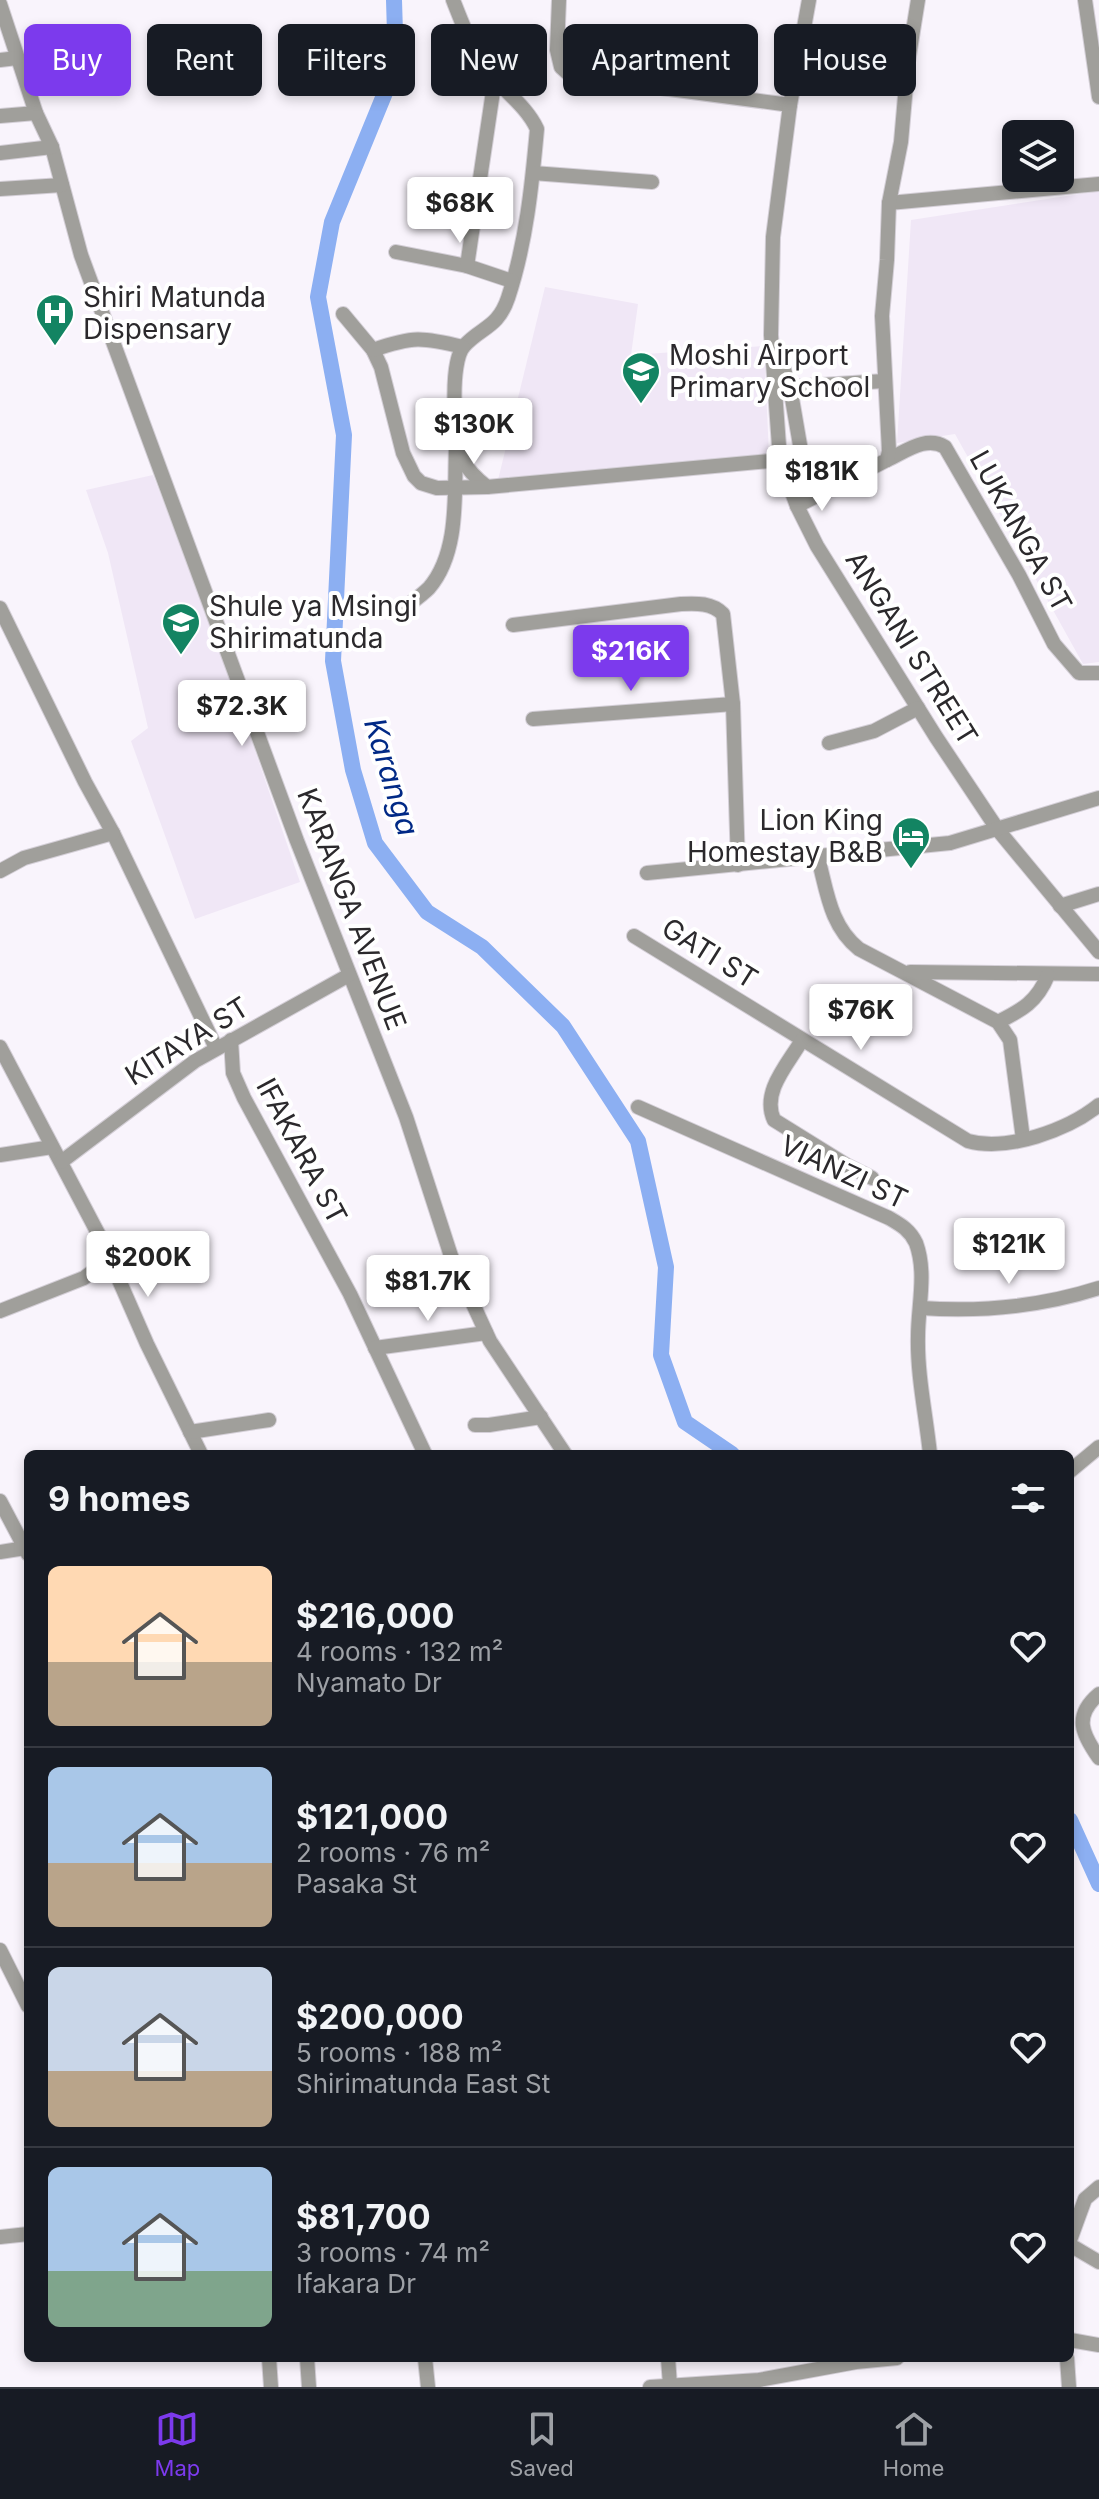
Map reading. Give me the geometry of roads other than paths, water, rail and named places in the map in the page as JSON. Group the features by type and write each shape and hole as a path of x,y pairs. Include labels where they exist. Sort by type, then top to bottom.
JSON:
{"street":[{"path":"453,0 462,24"},
{"path":"559,0 557,50 561,67 571,76 790,105"},
{"name":"ANGANI STREET","path":"805,24 809,0"},
{"path":"914,24 918,0"},
{"path":"1085,0 1099,97"},
{"name":"KARANGA AVENUE","path":"1,13 36,113 52,147 81,255 349,975 406,1117 451,1256 486,1333 562,1450"},
{"path":"0,60 17,58"},
{"path":"467,266 492,96"},
{"path":"399,612 430,587 448,551 454,528 458,356 463,347 488,328 502,312 529,208 537,129 511,96"},
{"name":"ANGANI STREET","path":"792,96 773,237 771,335 780,460 797,506 817,546 918,708 998,830 1099,952"},
{"path":"797,506 887,460 882,316 889,203 901,142 905,96"},
{"path":"0,116 36,113"},
{"path":"0,153 52,147"},
{"path":"533,173 652,182"},
{"path":"889,203 1099,184"},
{"path":"0,189 62,185"},
{"path":"396,252 467,266 512,281"},
{"path":"343,314 373,350 381,367 403,453 414,476 421,483 437,488 487,487 780,460"},
{"path":"771,335 790,387 805,474 817,496"},
{"path":"373,350 405,338 437,340 463,347"},
{"path":"790,387 884,381"},
{"name":"LUKANGA ST","path":"887,460 924,443 933,442 945,447 1019,575 1054,644 1079,673 1099,673"},
{"path":"457,444 463,462 474,477 487,487"},
{"path":"513,625 698,603 717,608 723,614 733,704 738,865"},
{"path":"0,608 216,1048"},
{"path":"533,719 733,704"},
{"path":"829,743 874,731 918,708"},
{"path":"647,873 950,843 1099,798"},
{"path":"0,871 24,858 113,833"},
{"path":"818,858 835,920 844,938 859,949 998,1022 1010,1040 1023,1139"},
{"path":"1060,906 1099,894"},
{"name":"GATI ST","path":"634,936 802,1040 900,1096 968,1141 984,1145 1023,1139 1066,1126 1099,1105"},
{"path":"906,972 1099,974"},
{"name":"KITAYA ST","path":"61,1162 154,1090 216,1048 349,975"},
{"path":"998,1022 1036,999 1048,975"},
{"name":"IFAKARA ST","path":"231,1040 233,1073 244,1098 350,1294 423,1450"},
{"path":"802,1040 775,1084 769,1100 774,1120 872,1178"},
{"path":"0,1047 109,1259 199,1450"},
{"name":"VIANZI ST","path":"638,1107 889,1218 907,1229 916,1243 919,1260 919,1364 930,1450"},
{"path":"0,1155 52,1147"},
{"path":"0,1311 84,1278 109,1259"},
{"path":"921,1308 978,1309 1030,1303 1099,1288"},
{"path":"375,1348 486,1333"},
{"path":"475,1425 541,1417"},
{"path":"190,1432 269,1420"},
{"path":"1074,1468 1099,1447"},
{"path":"0,1501 24,1545"},
{"path":"0,1552 24,1551"},
{"path":"1099,1694 1084,1710 1082,1723 1085,1736 1099,1758"},
{"path":"0,1950 24,1998"},
{"path":"1074,2231 1085,2199 1099,2187"},
{"path":"0,2237 24,2234"},
{"path":"1074,2246 1099,2262"},
{"path":"1074,2341 1099,2345"},
{"path":"269,2362 271,2387"},
{"path":"307,2362 309,2387"},
{"path":"425,2362 428,2387"},
{"path":"668,2362 670,2385"},
{"path":"650,2387 759,2380 856,2362"},
{"path":"1067,2362 1069,2387"}],"waterway":[{"name":"Karanga","path":"394,0 396,66 332,222 318,297 344,435 333,661 353,770 375,843 427,912 482,947 563,1026 638,1141 666,1267 661,1355 685,1422 726,1450"},
{"name":"Karanga","path":"1074,1829 1099,1884"}],"place":[{"name":"Shiri Matunda Dispensary","path":"55,347"},
{"name":"Moshi Airport Primary School","path":"641,405"},
{"name":"Shule ya Msingi Shirimatunda","path":"181,656"},
{"name":"Lion King Homestay B&B","path":"911,870"}]}
